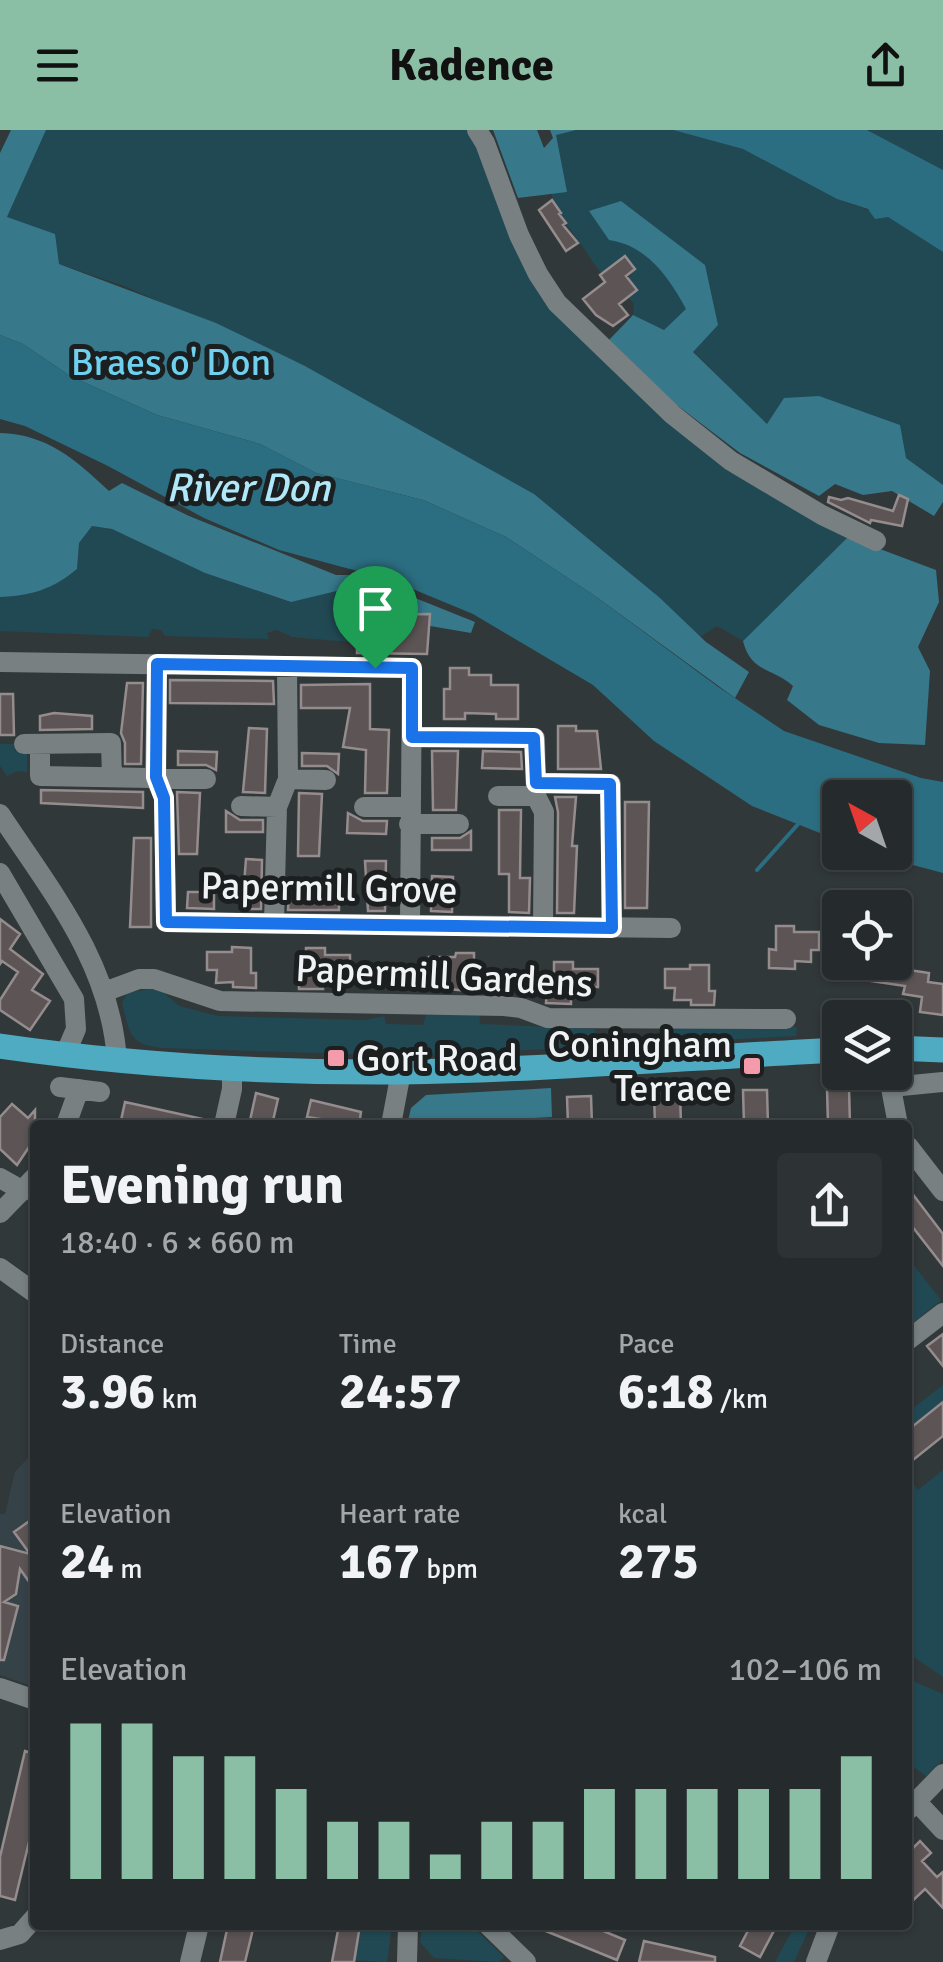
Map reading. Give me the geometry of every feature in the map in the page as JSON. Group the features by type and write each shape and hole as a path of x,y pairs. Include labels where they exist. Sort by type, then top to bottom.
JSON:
{"main road":[{"path":"0,1046 232,1068 401,1072 822,1051"},
{"path":"912,1049 943,1050"}],"street":[{"path":"477,130 486,142 518,235 557,302 673,415 731,462 822,515 876,541"},
{"path":"0,662 412,668 410,924"},
{"path":"156,777 157,664"},
{"path":"274,923 276,807 288,779 287,667"},
{"path":"412,737 534,738 536,790 544,812 543,927"},
{"path":"112,777 112,744 32,744 40,776 206,779"},
{"name":"Papermill Grove","path":"156,777 164,798 166,922 671,928"},
{"path":"288,779 326,780"},
{"path":"498,796 610,784 612,928"},
{"path":"241,806 276,807"},
{"path":"364,807 459,824"},
{"path":"2,821 70,916 104,992 118,1060"},
{"path":"0,873 74,999 76,1028 66,1054"},
{"name":"Papermill Gardens","path":"104,992 139,979 234,1002 504,1006 548,1018 786,1020"},
{"path":"225,1120 232,1068"},
{"path":"392,1120 401,1072"},
{"path":"912,1081 943,1082"},
{"path":"68,1120 80,1090"},
{"path":"892,1090 897,1120"},
{"path":"912,1151 943,1191"},
{"path":"0,1178 29,1184"},
{"path":"0,1213 29,1184"},
{"path":"0,1268 30,1289"},
{"path":"912,1337 943,1312"},
{"path":"0,1688 30,1698"},
{"path":"943,1774 912,1806 943,1830"},
{"path":"0,1940 20,1934 30,1923"},
{"path":"190,1962 198,1930"},
{"path":"407,1962 408,1930"},
{"path":"493,1930 526,1962"},
{"path":"816,1962 828,1930"}],"shaded area":[{"path":"46,130 471,130 511,237 647,403 728,471 800,506 848,537 743,641 717,626 700,637 533,494 305,366 124,286 59,264 7,217"},
{"path":"576,130 673,130 743,149 837,199 888,217 943,252 943,485 906,458 767,425 693,351 718,325 670,278 687,309 664,330 633,315 634,304 629,298 637,290 628,279 635,269 625,256 602,274 557,216 561,212 550,184 556,134"},
{"path":"867,130 943,130 943,170"},
{"path":"91,526 112,529 205,573 290,602 341,590 407,622 371,644 292,637 277,630 267,633 269,639 165,636 161,630 152,629 148,637 0,631 0,597 41,590 77,569 79,543"},
{"path":"0,744 14,744 15,751 27,753 27,772 7,776 0,766"},
{"path":"150,989 163,992 179,1006 218,1016 365,1020 384,1016 386,1024 423,1025 426,1015 479,1012 480,1024 595,1029 596,1036 663,1038 667,1027 797,1027 796,1036 410,1056 162,1048 143,1044 132,1035 122,1003 127,993"},
{"path":"912,1263 941,1300 912,1324"},
{"path":"943,1385 943,1402 912,1427 912,1409"},
{"path":"30,1440 30,1685 0,1675 0,1514 5,1514 15,1472 28,1458"},
{"path":"943,1470 943,1677 912,1656 912,1482 918,1490"},
{"path":"912,1681 943,1694 943,1759 926,1776 912,1766"},
{"path":"359,1930 391,1932 387,1962 354,1960"},
{"path":"421,1930 476,1930 504,1957 499,1962 434,1958 420,1942"},
{"path":"792,1930 809,1930 794,1962 775,1962"}],"green space":[{"name":"Braes o' Don","path":"11,130 46,130 7,217 55,234 59,264 216,323 305,366 534,494 660,598 706,642 749,672 735,698 506,537 423,500 316,473 260,444 157,415 70,376 23,344 0,335 0,153"},
{"path":"493,130 537,130 544,148 553,138 550,130 576,130 556,135 567,192 518,198"},
{"path":"621,201 705,265 718,325 693,352 767,424 784,398 819,396 900,425 906,458 943,485 943,502 934,516 892,491 863,495 835,484 819,496 740,453 674,403 609,340 633,315 664,330 686,309 655,264 634,248 609,240 589,211"},
{"path":"0,433 32,438 60,451 109,491 122,483 189,516 336,575 358,575 475,622 471,633 407,622 341,590 291,602 205,573 112,529 92,526 79,543 77,569 68,576 41,590 0,597"},
{"path":"848,537 936,570 939,602 918,647 930,671 925,745 879,743 819,725 787,700 793,686 751,659 743,641"},
{"path":"551,1088 552,1117 408,1120 411,1108 426,1095"}],"water":[{"path":"673,130 867,130 943,170 943,252 888,217 875,219 868,209 837,199 743,149"},
{"name":"River Don","path":"0,335 23,344 70,376 157,415 260,444 316,473 423,500 506,537 784,731 943,782 943,873 912,865 912,780 822,780 822,834 752,806 654,741 593,685 473,614 391,580 279,550 204,518 25,426 0,419"}],"building":[{"path":"552,200 566,223 563,225 578,243 566,251 539,210"},
{"path":"625,256 635,269 626,276 637,290 619,304 628,315 613,326 596,315 583,299 605,282 600,275"},
{"path":"899,495 908,499 902,526 871,520 870,523 828,502 829,497 848,498 893,511"},
{"path":"430,614 427,654 357,653 357,633 366,633 366,615"},
{"path":"450,668 469,668 469,675 491,675 491,685 518,685 518,719 465,713 465,719 444,719 444,689 450,689"},
{"path":"170,680 273,681 274,704 170,703"},
{"path":"127,683 143,683 141,764 125,764 121,733"},
{"path":"370,684 370,729 389,730 387,793 365,793 366,750 343,747 350,708 301,708 301,685"},
{"path":"0,694 13,694 14,735 0,735"},
{"path":"40,716 92,716 92,729 40,730"},
{"path":"558,726 597,731 601,769 558,769"},
{"path":"249,728 267,729 265,793 243,792"},
{"path":"178,751 217,752 216,770 206,765 178,765"},
{"path":"432,751 458,751 456,810 433,810"},
{"path":"483,751 521,752 522,769 482,768"},
{"path":"302,753 339,754 338,774 327,766 302,766"},
{"path":"41,790 143,792 143,808 41,803"},
{"path":"177,792 200,793 197,854 179,854"},
{"path":"299,793 322,794 319,856 298,856"},
{"path":"555,797 576,797 572,846 577,846 574,913 557,913"},
{"path":"625,802 649,802 647,908 625,908"},
{"path":"499,810 521,810 520,878 530,878 529,913 509,912 509,874 499,874"},
{"path":"226,811 240,820 263,820 263,832 226,832"},
{"path":"348,813 363,821 387,821 386,834 347,833"},
{"path":"471,831 471,850 432,850 432,838 460,838"},
{"path":"134,838 151,838 151,927 130,927"},
{"path":"246,859 262,860 261,909 242,909"},
{"path":"365,861 386,861 385,911 368,911"},
{"path":"432,876 453,877 452,912 431,911"},
{"path":"339,890 339,910 288,910 289,893"},
{"path":"188,892 214,892 214,909 187,908"},
{"path":"0,919 20,934 10,949 43,974 32,990 50,1001 30,1030 0,1010 0,1000 18,972 2,961 0,964"},
{"path":"776,926 794,926 794,932 819,932 819,950 811,950 811,962 795,961 795,969 769,968 769,949 776,950"},
{"path":"232,947 251,948 251,973 256,973 256,988 233,987 233,982 216,983 217,970 207,970 207,952 232,952"},
{"path":"306,948 325,948 325,955 350,955 350,973 342,973 342,984 299,989 299,974 306,974"},
{"path":"456,953 474,953 474,978 480,978 480,992 437,988 437,976 429,976 429,957 455,957"},
{"path":"554,962 573,962 573,969 598,969 598,987 590,987 589,998 571,998 571,1004 546,1003 547,987 554,988"},
{"path":"690,965 709,965 709,991 715,991 714,1005 674,1000 675,988 665,988 665,969 690,969"},
{"path":"912,970 929,973 928,982 943,984 943,1015 920,1012 922,997 903,994 905,986 864,980 912,980"},
{"path":"743,1090 767,1090 768,1120 744,1120"},
{"path":"827,1090 849,1090 850,1120 828,1120"},
{"path":"680,1092 681,1120 655,1120 654,1094"},
{"path":"256,1093 278,1099 273,1120 250,1120"},
{"path":"591,1096 592,1120 568,1120 567,1097"},
{"path":"311,1100 361,1112 360,1120 307,1117"},
{"path":"125,1102 207,1120 121,1120"},
{"path":"12,1104 28,1118 35,1110 35,1120 30,1120 30,1146 17,1165 0,1149 0,1117"},
{"path":"912,1193 943,1234 943,1266 912,1226"},
{"path":"943,1334 943,1366 927,1346"},
{"path":"943,1402 943,1436 912,1461 912,1427"},
{"path":"30,1521 30,1554 14,1532"},
{"path":"0,1546 30,1554 30,1583 20,1569 16,1594 4,1602 18,1606 4,1660 0,1660"},
{"path":"25,1751 30,1752 30,1838 15,1900 0,1896 0,1857"},
{"path":"920,1841 931,1853 922,1861 937,1877 943,1872 943,1908 925,1889 912,1901 912,1849"},
{"path":"227,1930 253,1930 245,1962 220,1962"},
{"path":"338,1930 359,1930 354,1962 332,1962"},
{"path":"543,1930 601,1930 625,1940 617,1960"},
{"path":"748,1930 774,1930 760,1957 740,1946"},
{"path":"644,1941 715,1957 715,1962 639,1962"}],"waterway":[{"path":"757,870 800,822"}],"place":[{"name":"Gort Road","path":"336,1058"},
{"name":"Coningham Terrace","path":"752,1066"}],"route":[{"path":"157,664 375,668 412,668 412,737 534,738 536,783 610,784 612,928 166,922 164,798 156,777 157,664"}]}
